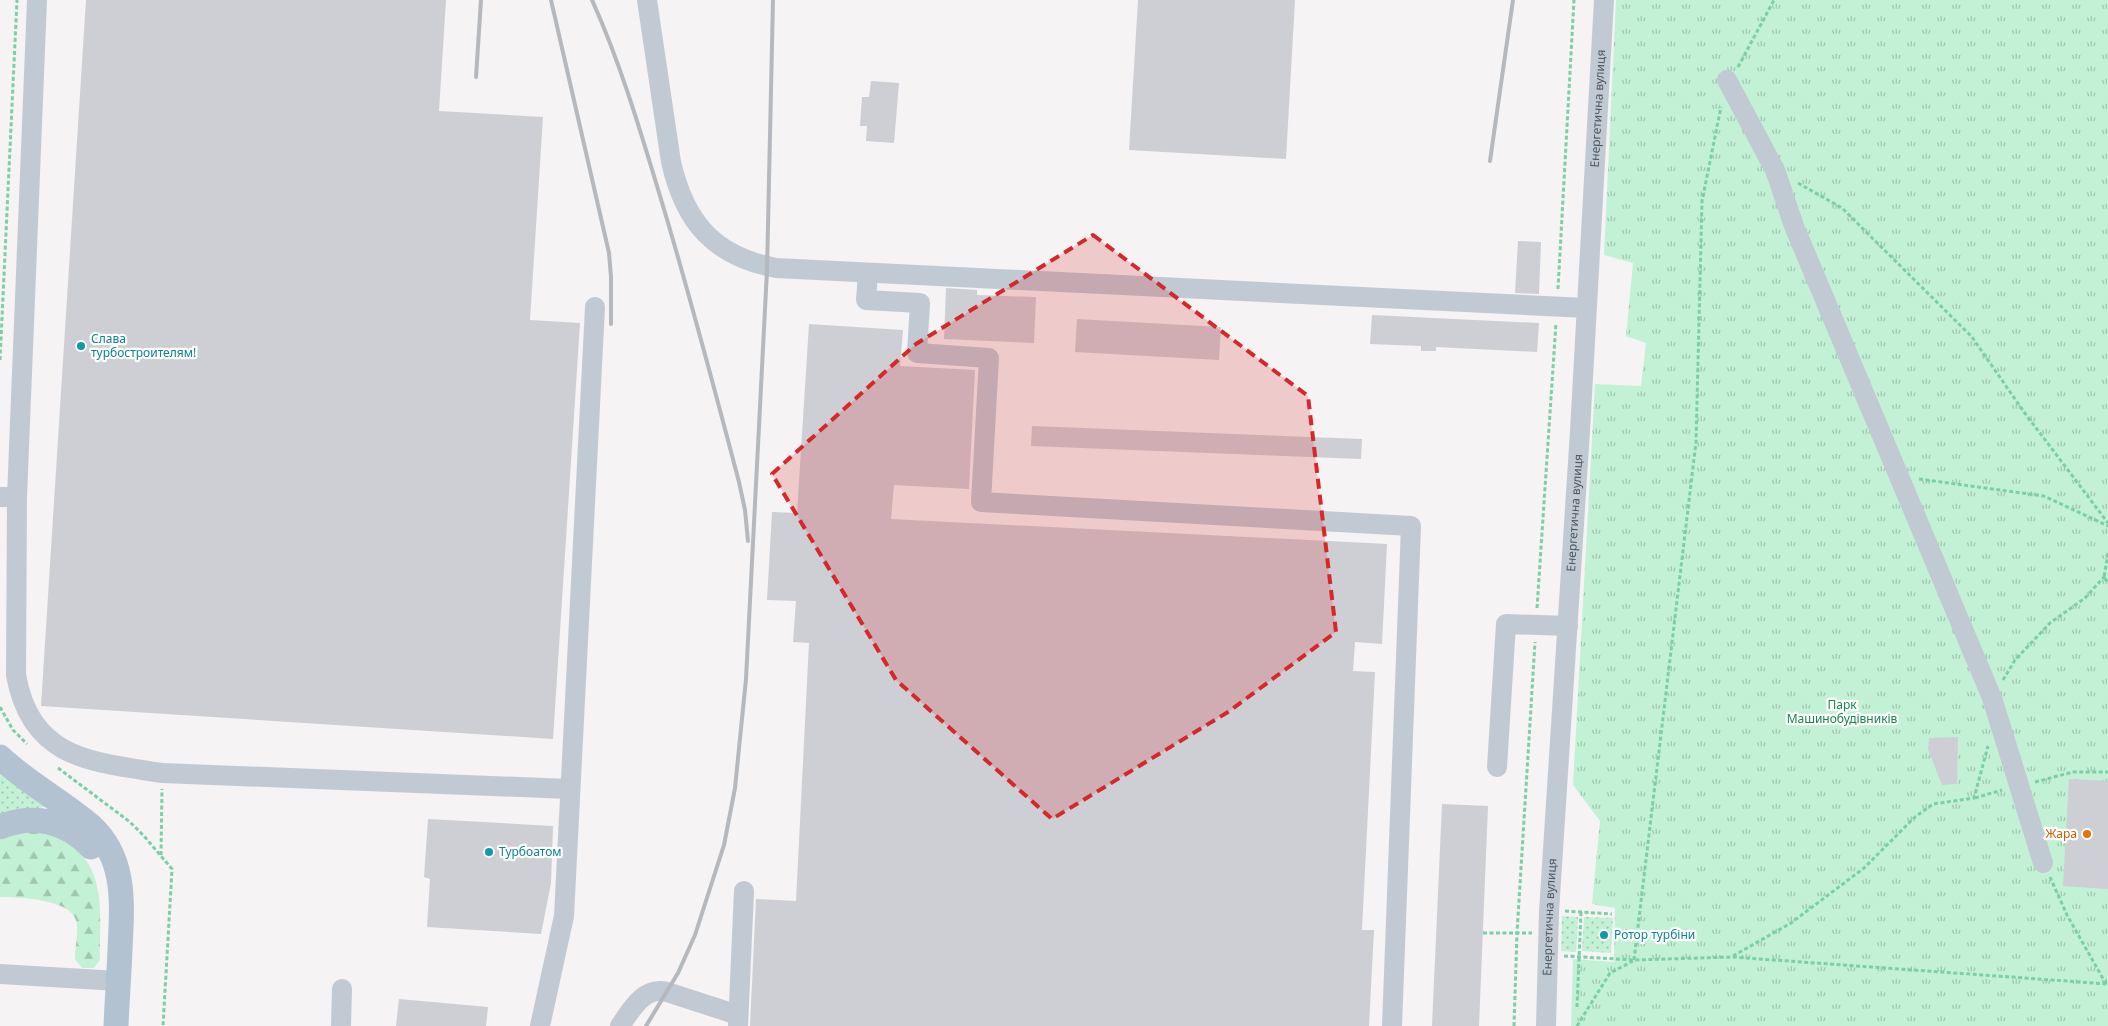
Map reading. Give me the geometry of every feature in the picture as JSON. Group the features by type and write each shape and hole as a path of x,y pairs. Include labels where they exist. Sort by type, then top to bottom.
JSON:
{"main road":[{"path":"0,757 81,818 100,836 111,850 120,880 122,903 116,1026"},
{"path":"0,827 34,820 45,821 67,828 84,840 107,865 116,882 122,903"}],"street":[{"path":"37,0 8,497 15,656 19,689 27,712 40,732 60,747 89,760 162,774 570,789"},
{"path":"647,0 671,162 678,188 694,222 722,248 745,261 776,268 1586,308"},
{"name":"Енергетична вулиця","path":"1546,1026 1548,933 1568,626 1604,0"},
{"path":"1731,76 1775,170 1794,226 1901,477 1992,698 2043,862"},
{"path":"868,273 866,300 920,303 917,353 989,358 982,502 1411,526 1392,1026"},
{"path":"540,1026 564,916 594,307"},
{"path":"1497,767 1506,624 1568,626"},
{"path":"620,1026 643,996 655,991 667,992 738,1020 744,891"},
{"path":"0,974 118,981"},
{"path":"341,1026 342,989"}],"path":[{"path":"0,360 17,0"},
{"path":"1514,1026 1517,933 1557,306 1574,0"},
{"path":"1634,960 1696,442 1702,201 1731,76 1774,0"},
{"path":"1775,170 1842,208 1972,337 2024,412 2108,524"},
{"path":"1901,477 2044,496 2108,524"},
{"path":"2108,553 2106,577 2108,583"},
{"path":"1992,698 2015,660 2050,623 2085,598 2106,577"},
{"path":"1974,798 1990,737"},
{"path":"1732,957 1791,923 1864,868 1915,817 1933,804 1974,798 2073,772 2108,772"},
{"path":"161,856 162,774"},
{"path":"2043,862 2067,915 2107,984"},
{"path":"1560,911 1612,914"},
{"path":"1577,1007 1581,912"},
{"path":"1483,933 1548,933"},
{"path":"1558,955 1634,960 1732,957 2107,984"},
{"path":"1577,1026 1610,973 1634,960"}],"highlighted area":[{"path":"1093,235 1308,396 1336,632 1228,712 1052,819 896,680 772,474 916,344"}],"green space":[{"name":"Парк Машинобудівників","path":"1616,0 2108,0 2108,1026 1571,1026 1573,959 1614,962 1615,908 1592,904 1600,821 1573,785 1595,384 1641,386 1646,343 1626,336 1633,263 1604,255"},
{"path":"0,770 44,803 44,807 0,816"},
{"path":"39,831 62,840 78,851 89,865 96,881 100,918 100,960 94,968 82,968 75,959 77,924 72,913 54,903 0,897 0,840 12,833"},
{"path":"1562,916 1578,917 1576,952 1561,951"},
{"path":"1584,917 1613,918 1611,953 1582,951"}],"building":[{"path":"86,0 446,0 439,111 543,117 530,320 580,323 553,739 41,706"},
{"path":"1138,0 1295,0 1286,159 1129,150"},
{"path":"871,81 899,83 894,143 866,141 867,126 860,126 862,97 869,97"},
{"path":"1518,241 1541,242 1539,294 1515,293"},
{"path":"946,288 977,290 977,295 1036,297 1034,343 944,339"},
{"path":"1372,315 1539,323 1537,352 1436,347 1436,351 1421,351 1421,346 1370,344"},
{"path":"1077,319 1221,327 1219,360 1075,352"},
{"path":"809,324 903,330 900,366 975,370 969,489 894,485 891,519 1387,544 1382,644 1355,642 1353,671 1375,672 1362,930 1374,930 1369,1026 750,1026 756,899 796,901 809,643 793,642 796,601 767,600 772,512 797,513"},
{"path":"1032,426 1362,439 1361,459 1031,446"},
{"path":"1958,737 1957,784 1942,785 1928,749 1929,738"},
{"name":"Жара","path":"2069,779 2108,781 2108,889 2063,886"},
{"path":"1442,804 1488,806 1479,1026 1432,1026"},
{"name":"Турбоатом","path":"428,819 553,826 551,883 541,934 427,927 430,879 424,877"},
{"path":"399,999 488,1007 486,1026 396,1026"}],"railway":[{"path":"476,77 481,0"},
{"path":"551,0 609,253 611,324"},
{"path":"592,0 627,92 679,260 739,482 745,510 748,541"},
{"path":"646,1026 678,973 695,935 724,845 735,788 746,679 767,270 773,0"},
{"path":"1490,161 1513,0"}],"place":[{"name":"Слава турбостроителям!","path":"81,346"},
{"name":"Жара","path":"2087,834"},
{"name":"Турбоатом","path":"489,852"},
{"name":"Ротор турбіни","path":"1604,935"}]}
